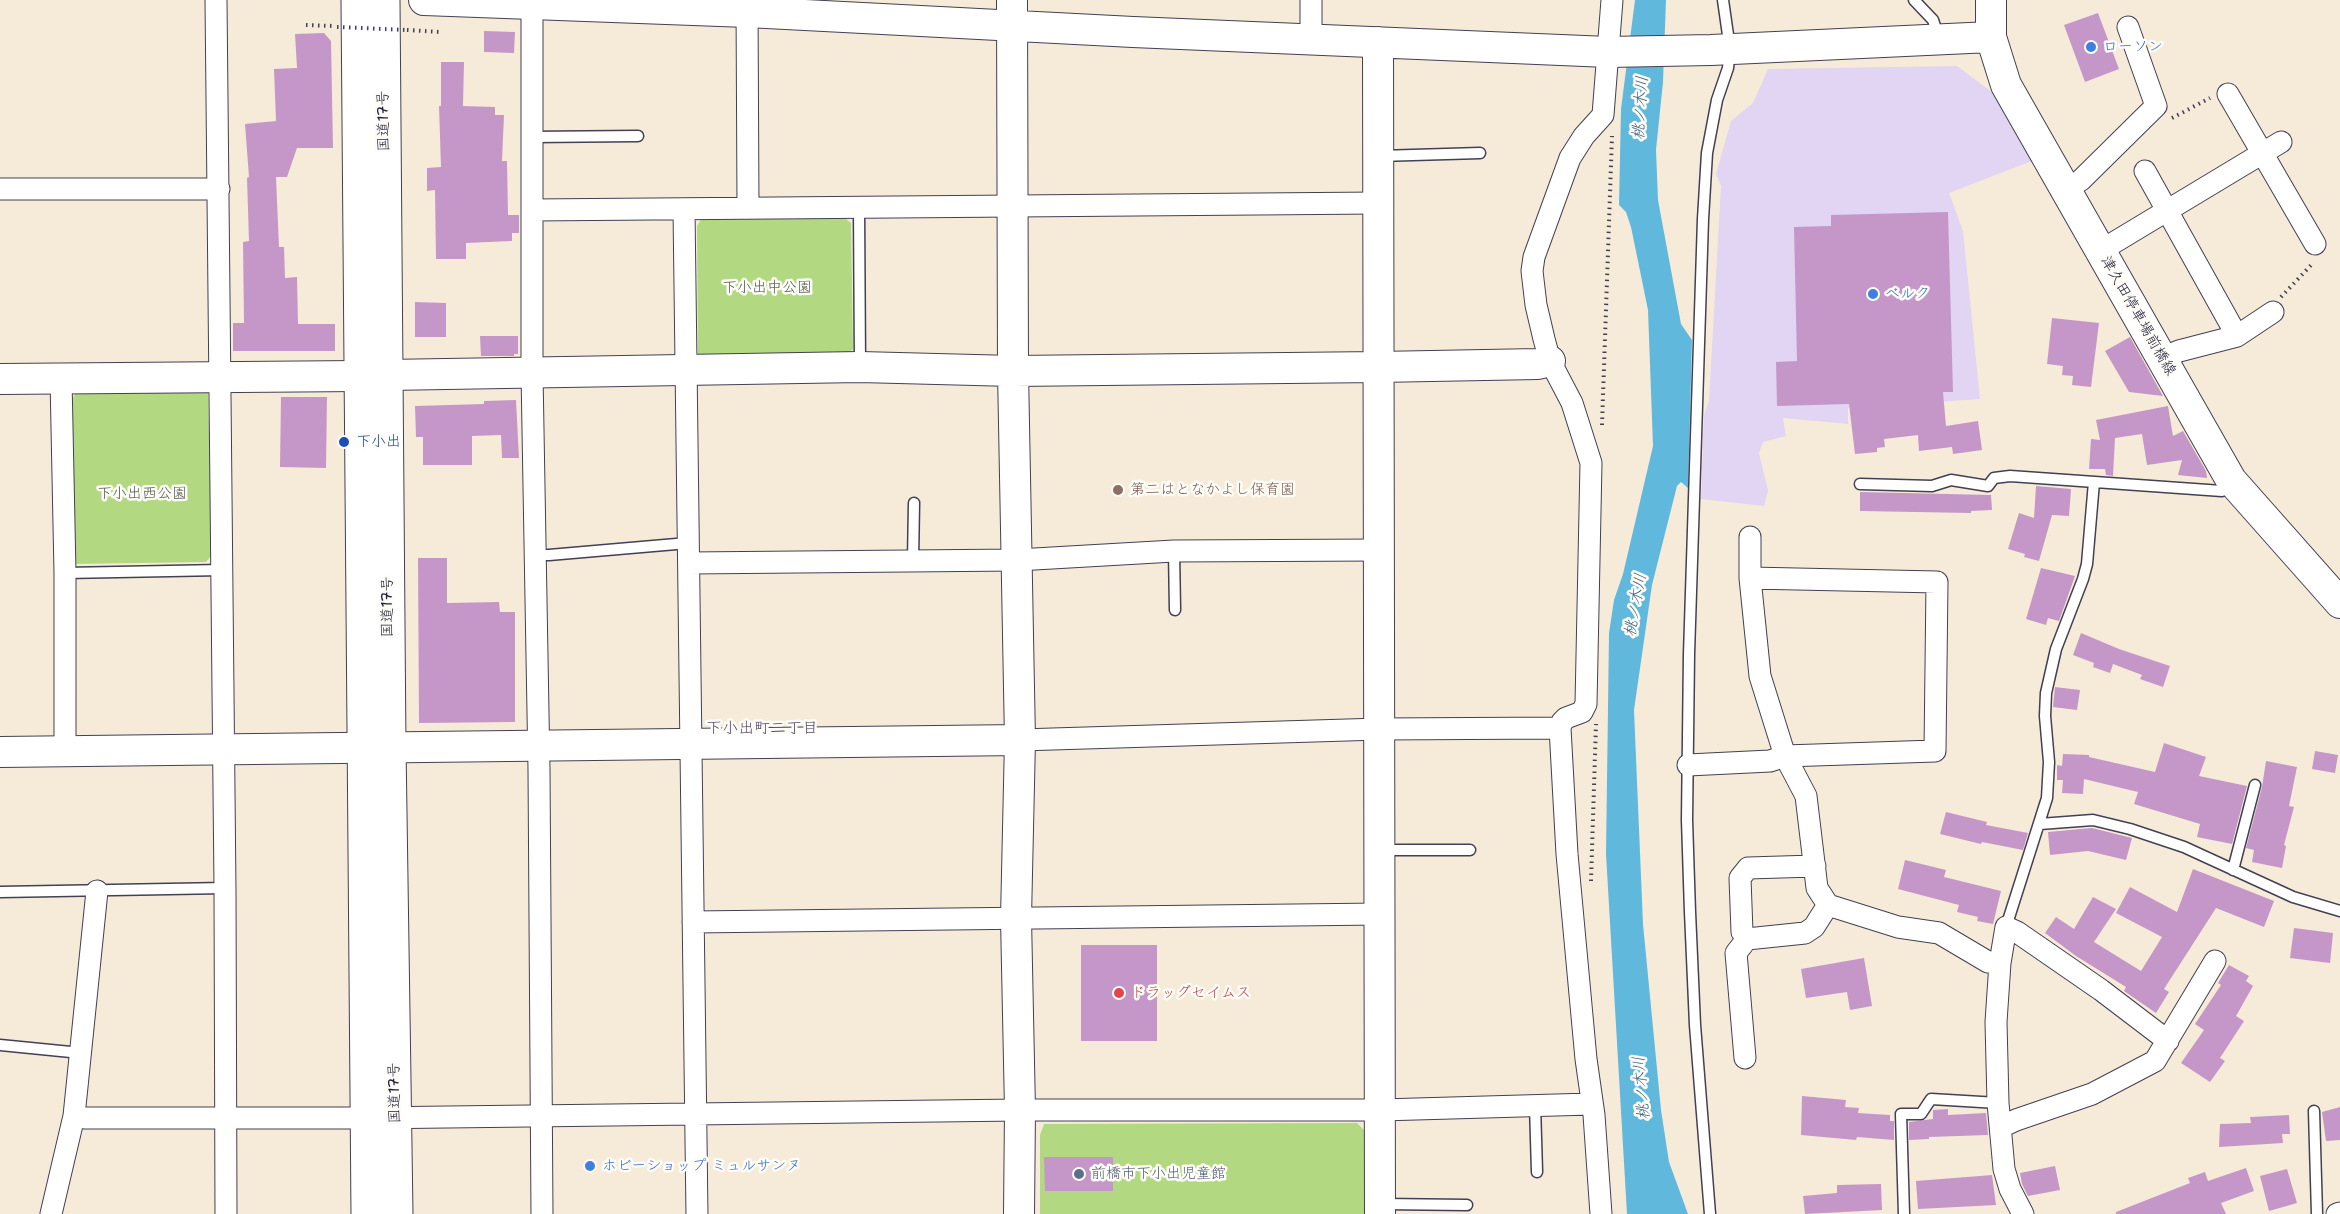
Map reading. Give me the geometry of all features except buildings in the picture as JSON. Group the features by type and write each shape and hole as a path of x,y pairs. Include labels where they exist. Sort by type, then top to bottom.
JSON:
{"highway":[{"name":"国道17号","path":"357,0 373,375 381,1118 396,1214"},
{"name":"国道17号","path":"373,375 383,0"},
{"name":"国道17号","path":"368,1214 381,1118"}],"street":[{"path":"216,0 221,377 226,1214"},
{"path":"424,0 1013,12 1311,39 1612,52 1991,38"},
{"path":"1311,0 1311,39"},
{"path":"1601,1214 1594,1115 1591,1104 1567,854 1560,729 1566,718 1582,712 1586,704 1591,463 1572,403 1550,361 1532,280 1533,262 1570,158 1584,136 1604,115 1612,52 1612,0"},
{"name":"津久田停車場前橋線","path":"1991,0 1991,38 2006,85 2231,480 2340,603"},
{"path":"532,3 532,373 536,555 542,1214"},
{"path":"747,6 748,208"},
{"path":"1013,12 1013,371 1020,740 1017,918 1019,1214"},
{"path":"2066,190 2080,180 2156,106 2128,27"},
{"path":"1378,42 1377,550 1380,729 1380,1209"},
{"path":"2228,94 2315,244"},
{"path":"2100,251 2281,142"},
{"path":"2145,171 2237,336"},
{"path":"0,189 219,189"},
{"path":"532,210 1378,203"},
{"path":"684,209 697,1214"},
{"path":"2162,358 2179,351 2237,336 2273,312"},
{"path":"0,379 860,368 1013,371 1378,367 1538,364 1550,361"},
{"path":"61,379 65,573 65,752"},
{"path":"1750,537 1750,578 1760,676 1785,756 1806,796 1817,888 1828,905 1898,927 1940,933 1988,962 2000,963"},
{"path":"689,553 913,561 1017,560 1174,551 1377,550"},
{"path":"1688,765 1770,761 1785,756 1935,752 1938,582 1750,578"},
{"path":"0,752 1020,740 1380,729 1560,729"},
{"path":"1746,939 1742,932 1740,878 1748,868 1815,866"},
{"path":"51,1214 74,1116 97,891"},
{"path":"1745,1058 1736,953 1746,939 1805,933 1814,927 1828,905"},
{"path":"693,922 1380,914"},
{"path":"2024,1214 2010,1189 2004,1169 1998,1103 1996,1022 2000,963 2006,927 2017,932 2101,990 2168,1041"},
{"path":"2001,1127 2092,1094 2155,1061 2215,961"},
{"path":"74,1116 85,1118 541,1117 1020,1110 1381,1110 1591,1104"}],"lane":[{"path":"1710,1214 1695,1025 1687,820 1689,654 1703,219 1709,140 1717,100 1728,68 1720,49 1723,0"},
{"path":"1914,0 1933,20 1940,41"},
{"path":"531,137 638,136"},
{"path":"1379,156 1480,153"},
{"path":"859,207 860,368"},
{"path":"1860,484 1932,486 1951,480 1988,486 1994,478 2010,476 2222,491 2231,480"},
{"path":"2006,927 2048,798 2045,716 2048,683 2056,649 2087,564 2094,482"},
{"path":"913,561 914,503"},
{"path":"1174,551 1175,610"},
{"path":"536,555 689,553"},
{"path":"65,573 222,570"},
{"path":"2233,870 2255,785"},
{"path":"2040,824 2093,820 2105,822 2175,843 2293,897 2340,911"},
{"path":"1380,850 1470,850"},
{"path":"0,892 225,888"},
{"path":"0,1045 81,1053"},
{"path":"1904,1214 1901,1114 1921,1114 1931,1099 1998,1103"},
{"path":"1536,1105 1537,1172"},
{"path":"2313,1111 2317,1214"},
{"path":"1380,1209 1467,1205"}],"path":[{"path":"306,25 440,32"},
{"path":"2139,123 2155,128 2218,93 2228,94"},
{"path":"2273,312 2271,308 2313,263 2315,244"}],"shaded area":[{"path":"1957,66 1996,95 2037,159 1949,193 1963,231 1980,399 1848,408 1848,424 1783,418 1786,436 1763,442 1759,453 1768,491 1764,506 1701,499 1704,415 1709,401 1721,186 1716,174 1731,121 1753,103 1768,69"}],"green space":[{"name":"下小出中公園","path":"702,218 845,218 851,223 853,349 846,356 706,359 698,354 697,226"},
{"name":"下小出西公園","path":"78,390 208,392 212,555 206,562 72,564 72,399"},
{"path":"1357,1123 1365,1131 1365,1214 1040,1214 1040,1135 1044,1124"}],"water":[{"name":"桃ノ木川","path":"1635,0 1666,0 1663,82 1656,150 1658,200 1681,324 1692,340 1688,488 1681,482 1677,486 1652,585 1634,710 1643,924 1661,1110 1669,1162 1688,1214 1627,1214 1606,854 1609,633 1614,600 1623,574 1653,446 1648,310 1631,227 1626,212 1619,205 1621,109"}],"place":[{"name":"ローソン","path":"2091,47"},
{"name":"ベルク","path":"1873,294"},
{"name":"下小出","path":"344,442"},
{"name":"第二はとなかよし保育園","path":"1118,490"},
{"name":"ドラッグセイムス","path":"1119,993"},
{"name":"ホビーショップ ミュルサンヌ","path":"590,1166"},
{"name":"前橋市下小出児童館","path":"1079,1174"}],"district":[{"name":"下小出町二丁目","path":"762,729"}]}
